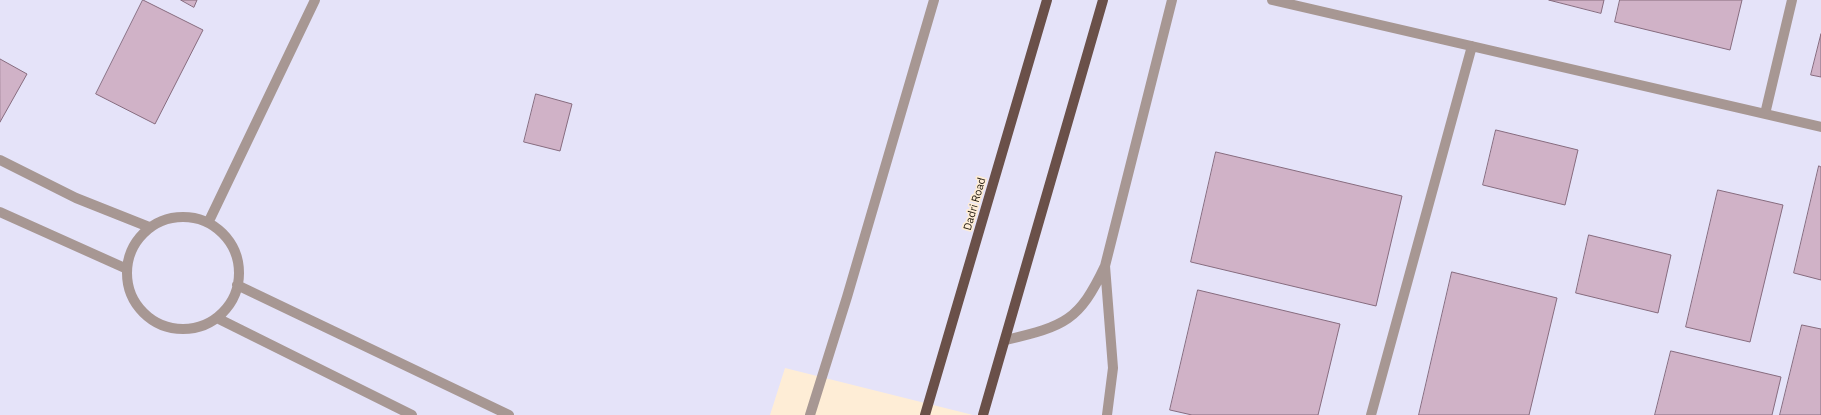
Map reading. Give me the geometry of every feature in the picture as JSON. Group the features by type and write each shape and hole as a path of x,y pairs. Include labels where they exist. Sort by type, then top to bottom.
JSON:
{"main road":[{"name":"Dadri Road","path":"925,415 1048,0"},
{"path":"983,415 1006,340 1103,0"}],"street":[{"path":"209,221 315,0"},
{"path":"810,415 847,297 934,0"},
{"path":"1006,340 1030,334 1068,319 1080,310 1093,291 1105,266 1172,0"},
{"path":"1272,0 1821,127"},
{"path":"1765,114 1792,0"},
{"path":"1371,415 1472,46"},
{"path":"0,160 76,198 149,228"},
{"path":"0,212 127,269"},
{"path":"179,216 195,217 209,221 223,233 232,245 238,260 240,276 238,285 228,306 217,318 203,326 187,329 172,328 157,323 144,313 134,300 128,285 127,269 130,253 138,239 149,228 163,220 179,216"},
{"path":"1105,266 1113,368 1107,415"},
{"path":"238,285 509,415"},
{"path":"217,318 412,415"}],"shaded area":[{"path":"0,0 1821,0 1821,415 973,415 785,368 770,415 0,415"}],"building":[{"path":"143,0 203,30 155,124 96,94"},
{"path":"181,0 197,0 194,7"},
{"path":"1549,0 1604,0 1601,13"},
{"path":"1620,0 1742,0 1730,50 1615,22"},
{"path":"1821,34 1821,77 1811,75"},
{"path":"0,59 27,74 0,122"},
{"path":"536,94 572,104 560,151 524,142"},
{"path":"1496,130 1578,150 1565,205 1483,185"},
{"path":"1216,152 1402,196 1376,306 1191,262"},
{"path":"1819,166 1821,167 1821,280 1794,273"},
{"path":"1718,190 1783,205 1750,342 1686,327"},
{"path":"1589,235 1671,255 1658,313 1576,293"},
{"path":"1452,272 1557,298 1529,415 1419,415"},
{"path":"1198,290 1340,324 1318,415 1192,415 1170,410"},
{"path":"1802,325 1821,329 1821,415 1780,415"},
{"path":"1671,351 1781,377 1772,415 1655,415"}]}
